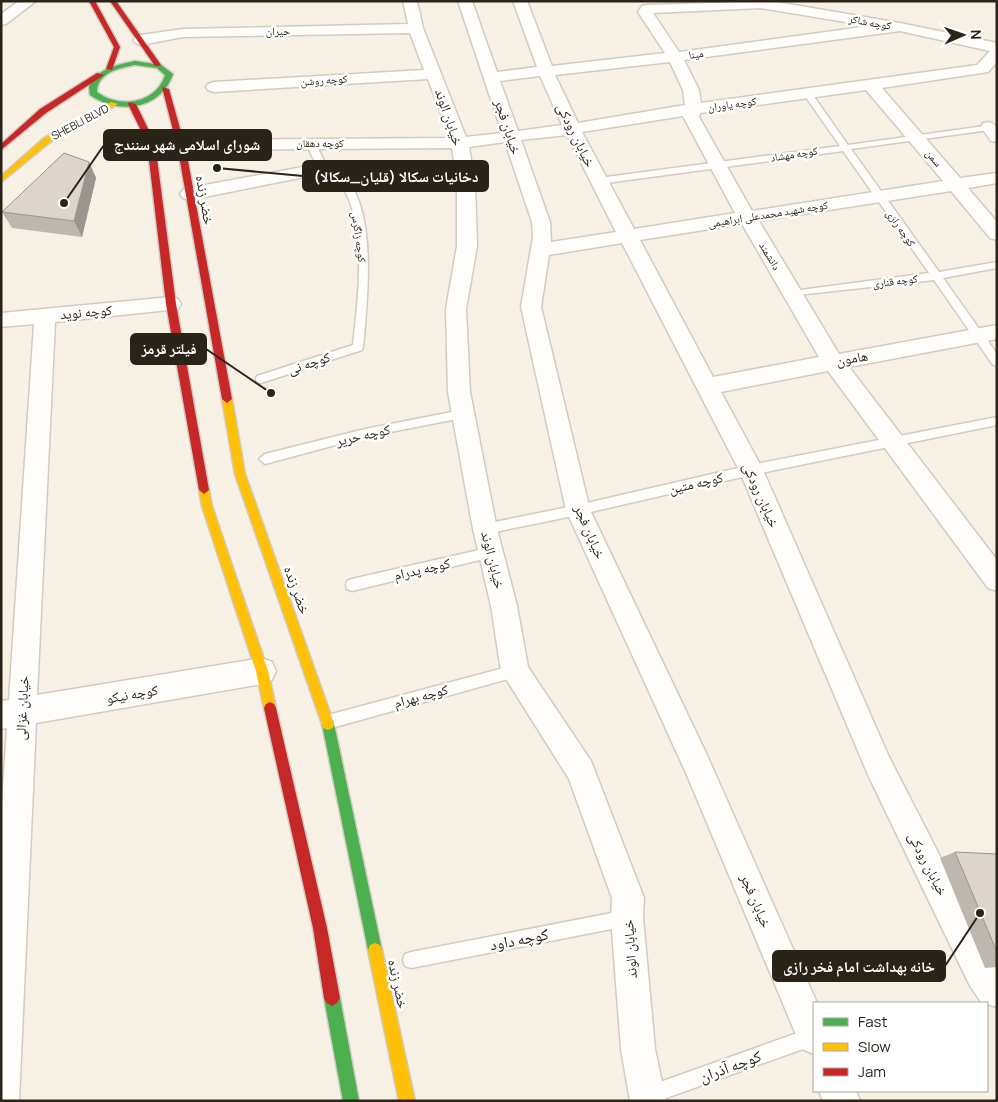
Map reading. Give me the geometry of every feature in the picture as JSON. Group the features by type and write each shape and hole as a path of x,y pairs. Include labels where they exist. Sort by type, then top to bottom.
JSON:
{"street":[{"path":"1,22 29,1"},
{"path":"92,1 117,47 105,72 92,87 93,93 104,102 132,104 150,98 164,89"},
{"path":"112,1 158,66"},
{"name":"خیابان الوند","path":"410,1 416,28 460,143 466,184 467,246 456,309 462,414 514,671 580,771 628,898 627,918 638,1049 647,1098"},
{"name":"خیابان فجر","path":"465,1 541,222 542,238 531,308 578,510 696,763 813,1034"},
{"name":"خیابان رودکی","path":"520,1 546,70 572,129 751,470 879,767 982,974 992,990 997,990"},
{"name":"کوچه شاکر","path":"751,3 900,27 997,48"},
{"name":"دانشمند","path":"751,3 645,10 692,91 693,109 691,117 747,217 833,362 892,442 927,484 997,580"},
{"name":"مینا","path":"492,78 546,70 674,57 900,27"},
{"name":"حیران","path":"141,40 183,33 416,28"},
{"name":"کوچه یاوران","path":"460,143 572,129 693,109 982,69 994,60"},
{"name":"SHEBLI BLVD","path":"1,148 43,111 105,72 135,63 158,66"},
{"name":"خضر زنده","path":"158,66 165,70 169,76 169,82 164,89 180,145 240,474 328,722 407,1101"},
{"name":"کوچه روشن","path":"214,87 434,74"},
{"name":"سمن","path":"870,84 997,234"},
{"name":"SHEBLI BLVD","path":"1,180 47,140 114,104"},
{"path":"132,104 151,143 171,304 207,506 262,671 320,928 351,1101"},
{"name":"کوچه دهقان","path":"180,145 460,143"},
{"path":"189,194 324,168"},
{"name":"کوچه شهید محمدعلی ابراهیمی","path":"539,250 997,178"},
{"name":"کوچه نوید","path":"1,320 171,304"},
{"name":"خیابان غزالی","path":"2,1101 11,714 45,316"},
{"name":"هامون","path":"707,386 987,334"},
{"name":"کوچه نیکو","path":"11,714 262,671"}],"lane":[{"name":"کوچه رازی","path":"807,93 935,276 987,334 997,362"},
{"name":"کوچه مهشاد","path":"599,181 718,166 844,146 916,137 993,132"},
{"name":"کوچه زاگرس","path":"310,143 324,168 344,182 352,196 359,222 364,250 364,286 358,347"},
{"name":"کوچه قناری","path":"793,294 935,276 997,265"},
{"name":"کوچه نی","path":"261,378 358,347"},
{"name":"کوچه حریر","path":"265,458 365,433 462,414"},
{"name":"کوچه متین","path":"488,540 578,510 751,470 997,421"},
{"name":"کوچه پدرام","path":"352,585 488,540"},
{"name":"کوچه بهرام","path":"328,722 514,671"},
{"name":"کوچه داود","path":"411,960 627,918"},
{"name":"کوچه آذران","path":"647,1098 813,1036"}],"building":[{"path":"64,153 89,162 74,221 2,212"},
{"path":"955,852 997,854 997,952"}],"traffic: fast":[{"path":"135,63 159,66 169,74 166,82 154,96 135,104 116,105 101,99 93,93 93,86 101,75 114,68 135,63"},
{"path":"328,724 375,950"},
{"path":"332,998 351,1101"}],"traffic: slow":[{"path":"1,180 47,140 114,104"},
{"path":"227,399 240,474 328,724"},
{"path":"204,490 207,506 262,671 270,708"},
{"path":"375,950 407,1101"}],"traffic: jam":[{"path":"92,1 117,47 110,69"},
{"path":"113,1 157,65"},
{"path":"1,148 43,111 100,75"},
{"path":"165,89 182,150 227,399"},
{"path":"132,104 151,143 171,304 204,490"},
{"path":"270,708 320,928 332,998"}],"place":[{"name":"دخانیات سکالا (قلیان_سکالا)","path":"217,168"},
{"name":"شورای اسلامی شهر سنندج","path":"64,203"},
{"name":"فیلتر قرمز","path":"271,393"},
{"name":"خانه بهداشت امام فخر رازی","path":"980,913"}]}
